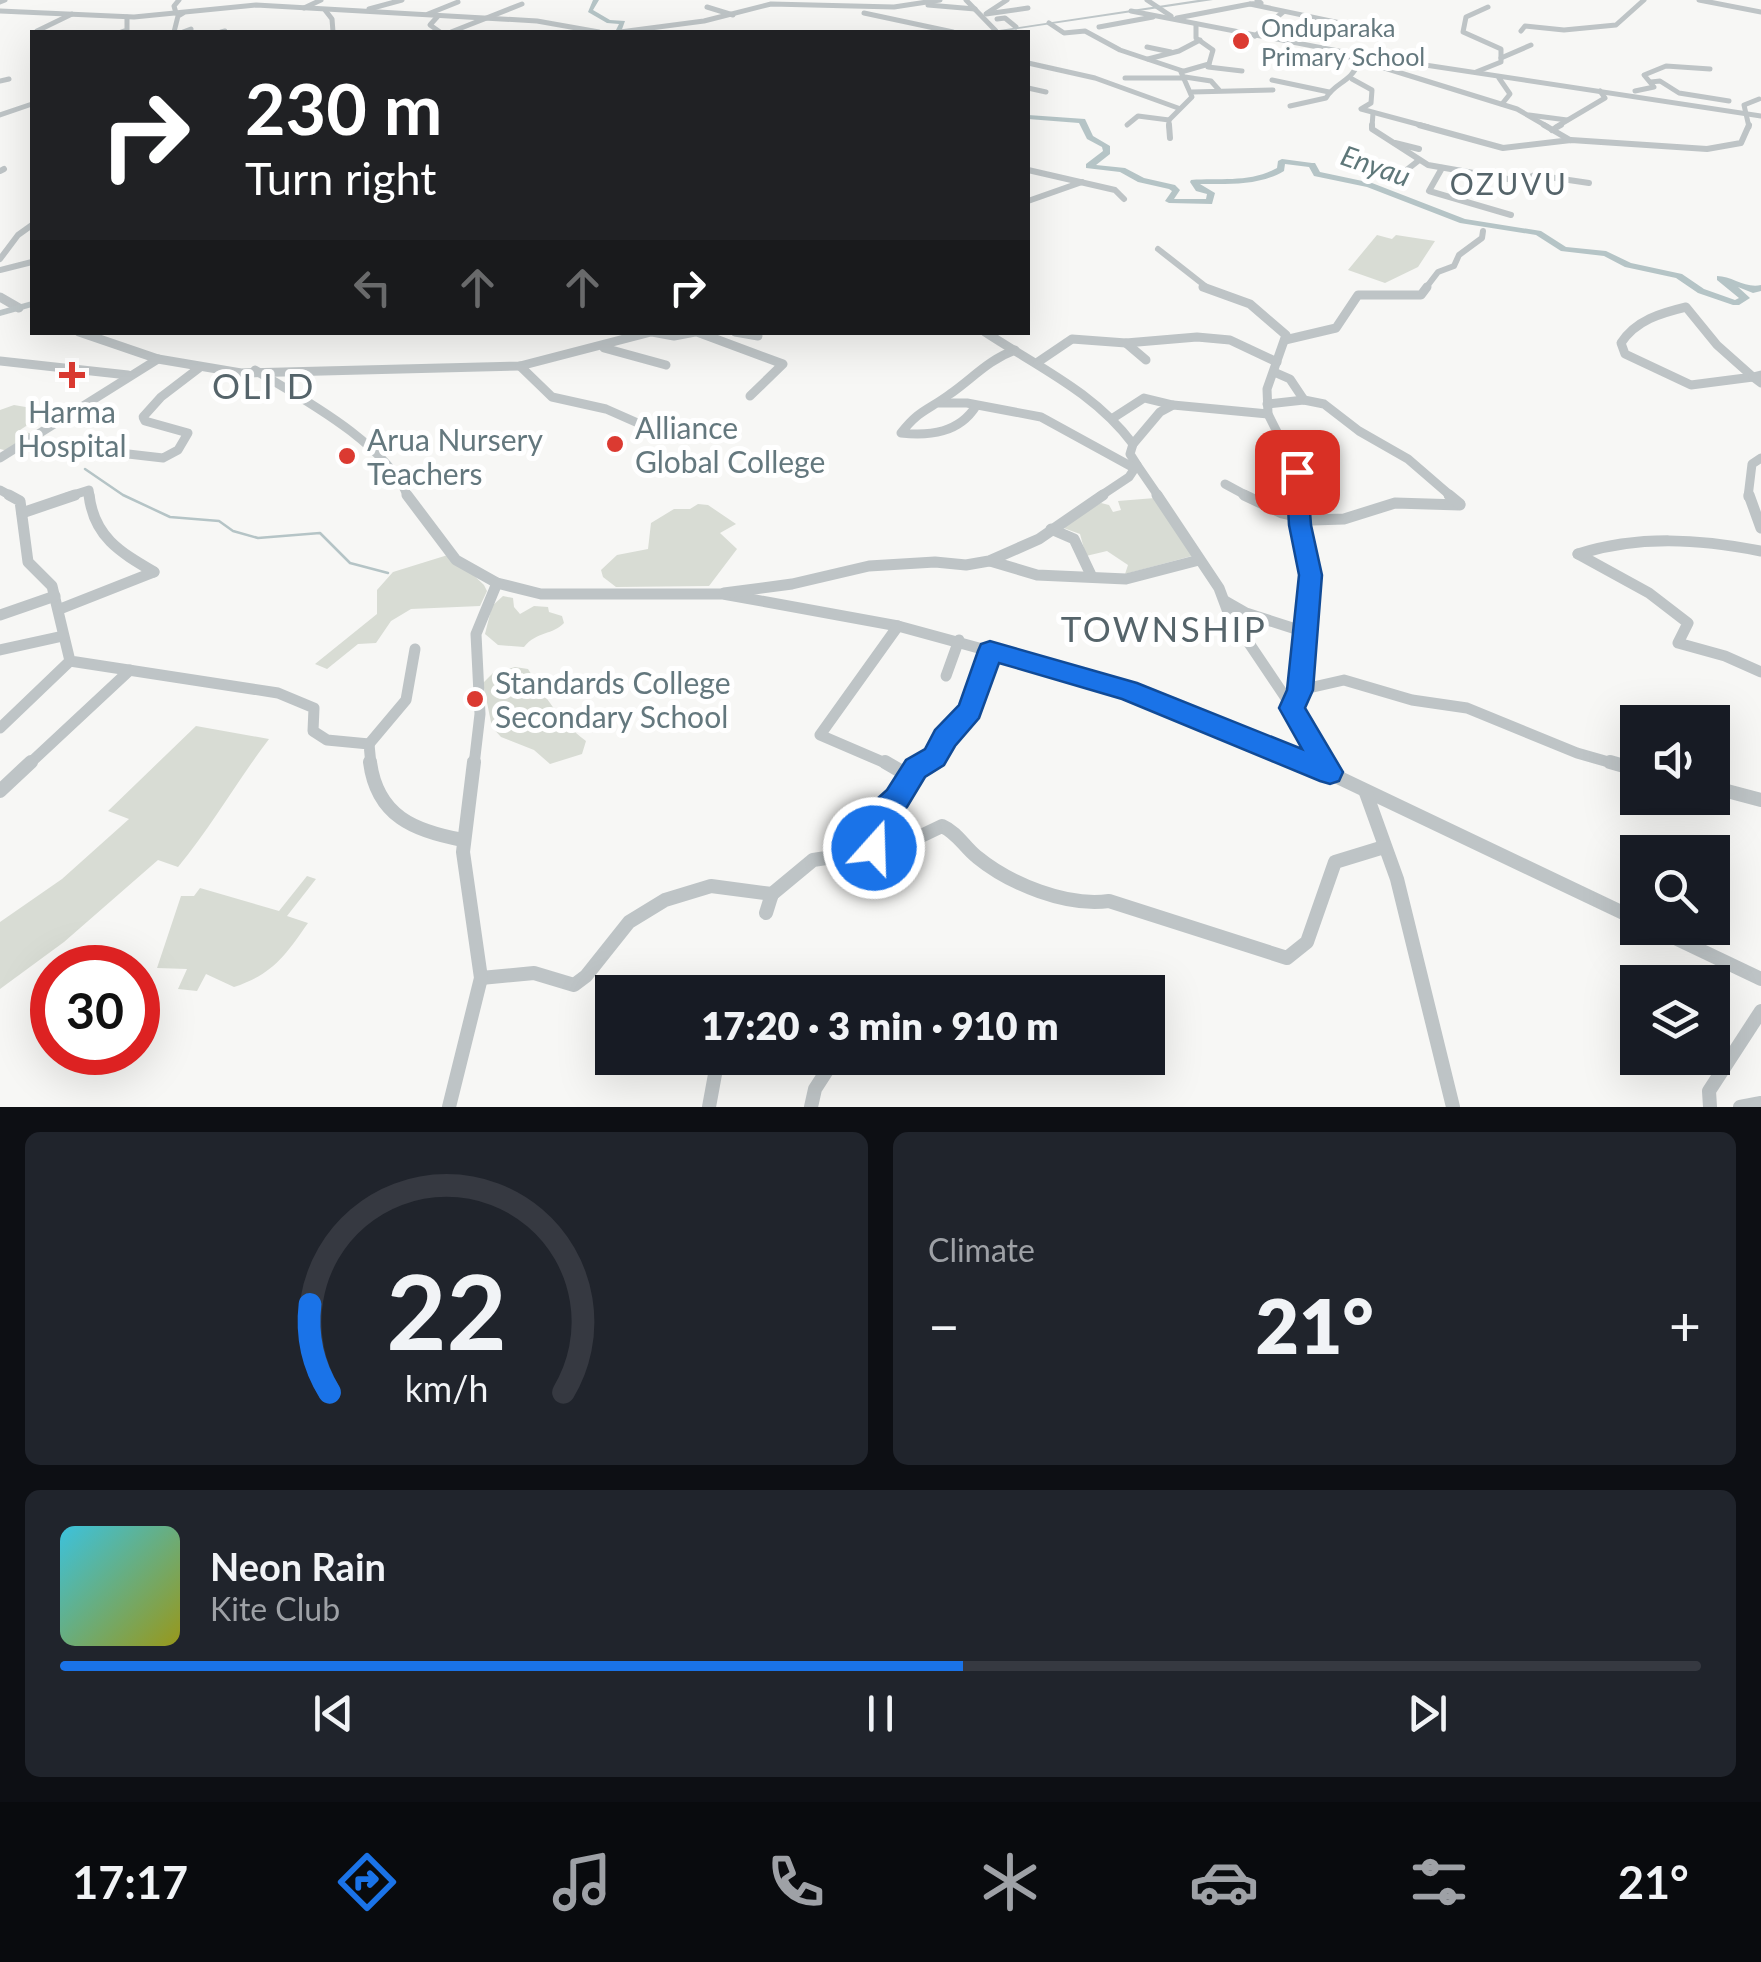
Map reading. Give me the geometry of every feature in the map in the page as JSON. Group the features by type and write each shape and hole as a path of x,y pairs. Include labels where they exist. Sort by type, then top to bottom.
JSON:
{"main road":[{"path":"1002,30 1210,0"},
{"path":"0,313 30,305"}],"street":[{"path":"176,13 174,6 179,0"},
{"path":"215,7 234,0"},
{"path":"303,9 321,0"},
{"path":"356,12 382,0"},
{"path":"356,12 402,0"},
{"path":"750,9 752,0"},
{"path":"908,0 950,10 974,9"},
{"path":"844,10 940,0"},
{"path":"966,0 984,16 992,30"},
{"path":"984,16 1007,0"},
{"path":"1147,0 1174,19 1249,6 1258,0"},
{"path":"1234,0 1388,33"},
{"path":"1521,31 1525,26 1564,30 1616,25 1644,0"},
{"path":"1699,0 1761,12"},
{"path":"427,14 458,2"},
{"path":"0,11 127,17 245,4 494,18 584,30"},
{"path":"457,30 522,4"},
{"path":"634,30 734,15 776,4 852,11 943,30"},
{"path":"63,12 71,6"},
{"path":"1247,14 1249,6"},
{"path":"708,7 734,15"},
{"path":"1431,60 1477,76 1501,62 1501,50 1463,32 1466,17 1488,7"},
{"path":"984,16 1028,8"},
{"path":"324,10 332,20 333,30"},
{"path":"1131,11 1477,76 1630,94 1761,116"},
{"path":"174,30 178,16 186,12"},
{"path":"39,30 76,13"},
{"path":"1255,36 1282,13"},
{"path":"437,30 430,26 438,16"},
{"path":"984,16 1005,18 1016,27"},
{"path":"127,17 127,30"},
{"path":"1099,26 1154,17"},
{"path":"1048,23 1064,33 1084,30 1115,52 1148,58 1183,75 1211,82 1219,90"},
{"path":"1196,24 1195,36 1213,50 1209,68 1242,72"},
{"path":"1148,58 1200,40"},
{"path":"1501,58 1531,45"},
{"path":"1147,47 1172,52"},
{"path":"1333,50 1359,62 1502,104 1571,140"},
{"path":"1290,106 1326,98 1329,92 1352,79 1359,62"},
{"path":"1030,63 1098,78 1178,108"},
{"path":"1124,78 1183,75 1209,64"},
{"path":"1630,94 1654,87 1644,75 1666,66 1710,68"},
{"path":"1503,77 1512,74"},
{"path":"1127,125 1138,116 1175,118 1178,108 1192,99 1183,75"},
{"path":"1494,75 1508,87 1510,98 1502,104"},
{"path":"1539,83 1552,76 1564,79"},
{"path":"0,81 9,78"},
{"path":"1352,79 1372,90 1371,103 1361,109 1496,147 1571,140 1707,149 1742,142 1742,132 1749,127 1744,106 1760,99"},
{"path":"1272,80 1329,92"},
{"path":"1651,82 1660,81 1679,93 1728,101"},
{"path":"1030,88 1046,92"},
{"path":"1192,92 1273,90"},
{"path":"1552,130 1606,98 1600,90"},
{"path":"1681,103 1760,99"},
{"path":"0,115 30,105"},
{"path":"1373,113 1370,126 1418,161 1520,181 1535,174 1589,184"},
{"path":"1528,115 1567,120"},
{"path":"1170,120 1170,138"},
{"path":"1394,143 1418,148"},
{"path":"1379,169 1404,172 1418,161"},
{"path":"1442,168 1429,191 1511,215"},
{"path":"1030,170 1115,190 1124,198"},
{"path":"1030,200 1082,182"},
{"path":"0,259 18,235 30,226"},
{"path":"1285,340 1310,332 1333,331 1352,316 1358,295 1421,295 1434,275 1454,266 1459,255 1482,238 1483,230"},
{"path":"1158,248 1203,288 1256,308 1284,332 1285,340 1267,389 1268,409 1297,472 1300,518 1310,562 1300,690 1292,708"},
{"path":"0,270 30,262"},
{"path":"0,297 19,308"},
{"path":"1686,307 1712,340 1758,378 1696,386 1625,354 1621,343 1630,331 1664,311 1686,307"},
{"path":"87,335 158,359 241,373 520,366 642,335"},
{"path":"704,335 782,364 750,396"},
{"path":"752,335 758,336"},
{"path":"990,335 1082,390 1113,418 1133,444"},
{"path":"1038,362 1050,350 1072,340 1227,339 1276,367 1293,382 1304,400"},
{"path":"1126,342 1146,360"},
{"path":"604,347 666,364"},
{"path":"976,406 970,416 940,434 901,434 914,415 938,403 991,359 1014,350"},
{"path":"0,458 158,359"},
{"path":"0,361 131,375"},
{"path":"520,366 552,397 606,408 640,424"},
{"path":"24,442 163,458 178,450 188,434 145,421 143,417 161,397 200,368"},
{"path":"255,370 339,420 402,483 408,498 456,560 497,583 541,594 723,594 959,640 1128,690 1330,772 1620,912"},
{"path":"1113,418 1144,398 1173,405 1268,409 1304,400 1324,404 1359,431 1408,459 1460,505 1410,500 1340,520 1300,518 1265,508 1225,484"},
{"path":"938,403 1043,418 1136,467"},
{"path":"1173,405 1160,412 1133,444 1130,454 1220,588 1224,601 1330,772"},
{"path":"1761,458 1752,464 1748,498 1761,528"},
{"path":"723,594 738,588 792,584 868,566 935,562 966,565 990,561 1039,539 1123,482 1136,467"},
{"path":"0,490 20,502 28,562 52,586 70,661"},
{"path":"22,513 89,490 89,510 100,536 122,555 154,572 60,608"},
{"path":"1051,528 1074,539 1091,575"},
{"path":"1761,550 1693,542 1626,543 1578,554 1650,593 1678,614 1688,623 1678,643 1725,656 1761,672"},
{"path":"990,561 1037,575 1126,578 1198,560"},
{"path":"449,1107 478,1002 480,978 466,888 464,840 480,714 476,634 497,583"},
{"path":"0,615 55,596"},
{"path":"1224,601 1246,613 1305,632"},
{"path":"898,626 889,643 836,706 820,735 910,776"},
{"path":"0,650 63,636"},
{"path":"946,676 959,640"},
{"path":"368,744 406,700 415,648"},
{"path":"874,848 876,818 897,799 919,765 935,757 945,738 970,711 990,651"},
{"path":"70,661 294,698 314,708 314,731 320,737 341,744 358,740 368,744"},
{"path":"0,728 70,661"},
{"path":"0,790 130,670"},
{"path":"1300,690 1344,680 1412,700 1467,708 1577,753 1620,765"},
{"path":"368,744 376,792 386,807 434,836 464,840"},
{"path":"1366,792 1417,956 1453,1107"},
{"path":"1730,792 1761,800"},
{"path":"766,913 772,894 813,860 898,846 937,827 948,827 988,866 1032,887 1093,905 1109,902 1287,958 1302,950 1309,938 1318,896 1335,862 1359,852 1384,848"},
{"path":"480,978 534,973 574,985 586,976 628,922 665,900 712,886 772,894"},
{"path":"1690,945 1761,979"},
{"path":"1710,1107 1709,1092 1714,1082 1761,1011"},
{"path":"709,1107 715,1075"},
{"path":"811,1107 815,1089 824,1075"},
{"path":"1740,1107 1761,1103"}],"shaded area":[{"path":"1377,235 1435,241 1418,267 1385,283 1348,270"},
{"path":"14,405 49,411 20,430 32,434 8,451 0,449 0,410"},
{"path":"1155,498 1192,556 1125,574 1128,565 1107,551 1086,556 1080,534 1058,526 1101,503 1109,505 1113,512 1121,510 1118,501"},
{"path":"698,504 708,505 736,524 720,533 737,549 709,586 616,587 603,577 601,570 617,555 648,549 651,523 674,509 690,509"},
{"path":"451,554 484,585 487,591 480,606 411,609 391,621 376,643 358,644 327,669 315,664 377,614 377,590 393,572"},
{"path":"503,596 513,598 520,614 534,606 548,607 549,612 562,616 564,623 524,647 498,645 485,634 492,606"},
{"path":"515,667 528,669 561,717 586,741 582,754 550,764 534,750 501,737 492,727 483,683 493,673"},
{"path":"196,726 269,739 178,867 158,860 60,945 30,945 30,967 0,989 0,922 62,879 129,819 108,811"},
{"path":"307,876 316,879 287,916 308,923 285,954 259,976 234,987 206,974 197,991 178,989 187,969 160,968 181,896 194,896 200,888 279,911"}],"waterway":[{"name":"Enyau","path":"596,0 590,11 609,22 623,22 619,30"},
{"name":"Enyau","path":"1030,117 1082,121 1090,137 1106,146 1107,152 1089,166 1122,170 1141,180 1172,187 1176,190 1169,201 1209,202 1211,193 1199,189 1194,182 1263,177 1281,169 1282,161 1312,165 1317,174 1369,185 1463,221 1538,233 1564,249 1606,254 1628,265 1679,276 1701,291 1736,303 1745,298 1720,278 1753,290 1761,288"},
{"path":"85,469 123,495 170,517 219,521 233,531 258,538 320,533 350,563 388,573"}],"place":[{"name":"Onduparaka Primary School","path":"1241,41"},
{"name":"Harma Hospital","path":"72,375"},
{"name":"Alliance Global College","path":"615,444"},
{"name":"Arua Nursery Teachers","path":"347,456"},
{"name":"Standards College Secondary School","path":"475,699"}],"district":[{"name":"OZUVU","path":"1509,183"},
{"name":"OLI D","path":"264,385"},
{"name":"TOWNSHIP","path":"1164,628"}],"route":[{"path":"874,848 876,818 897,799 916,768 935,757 945,738 970,711 990,651 1128,690 1330,772 1292,708 1300,690 1310,575 1300,525 1297,472"}]}
